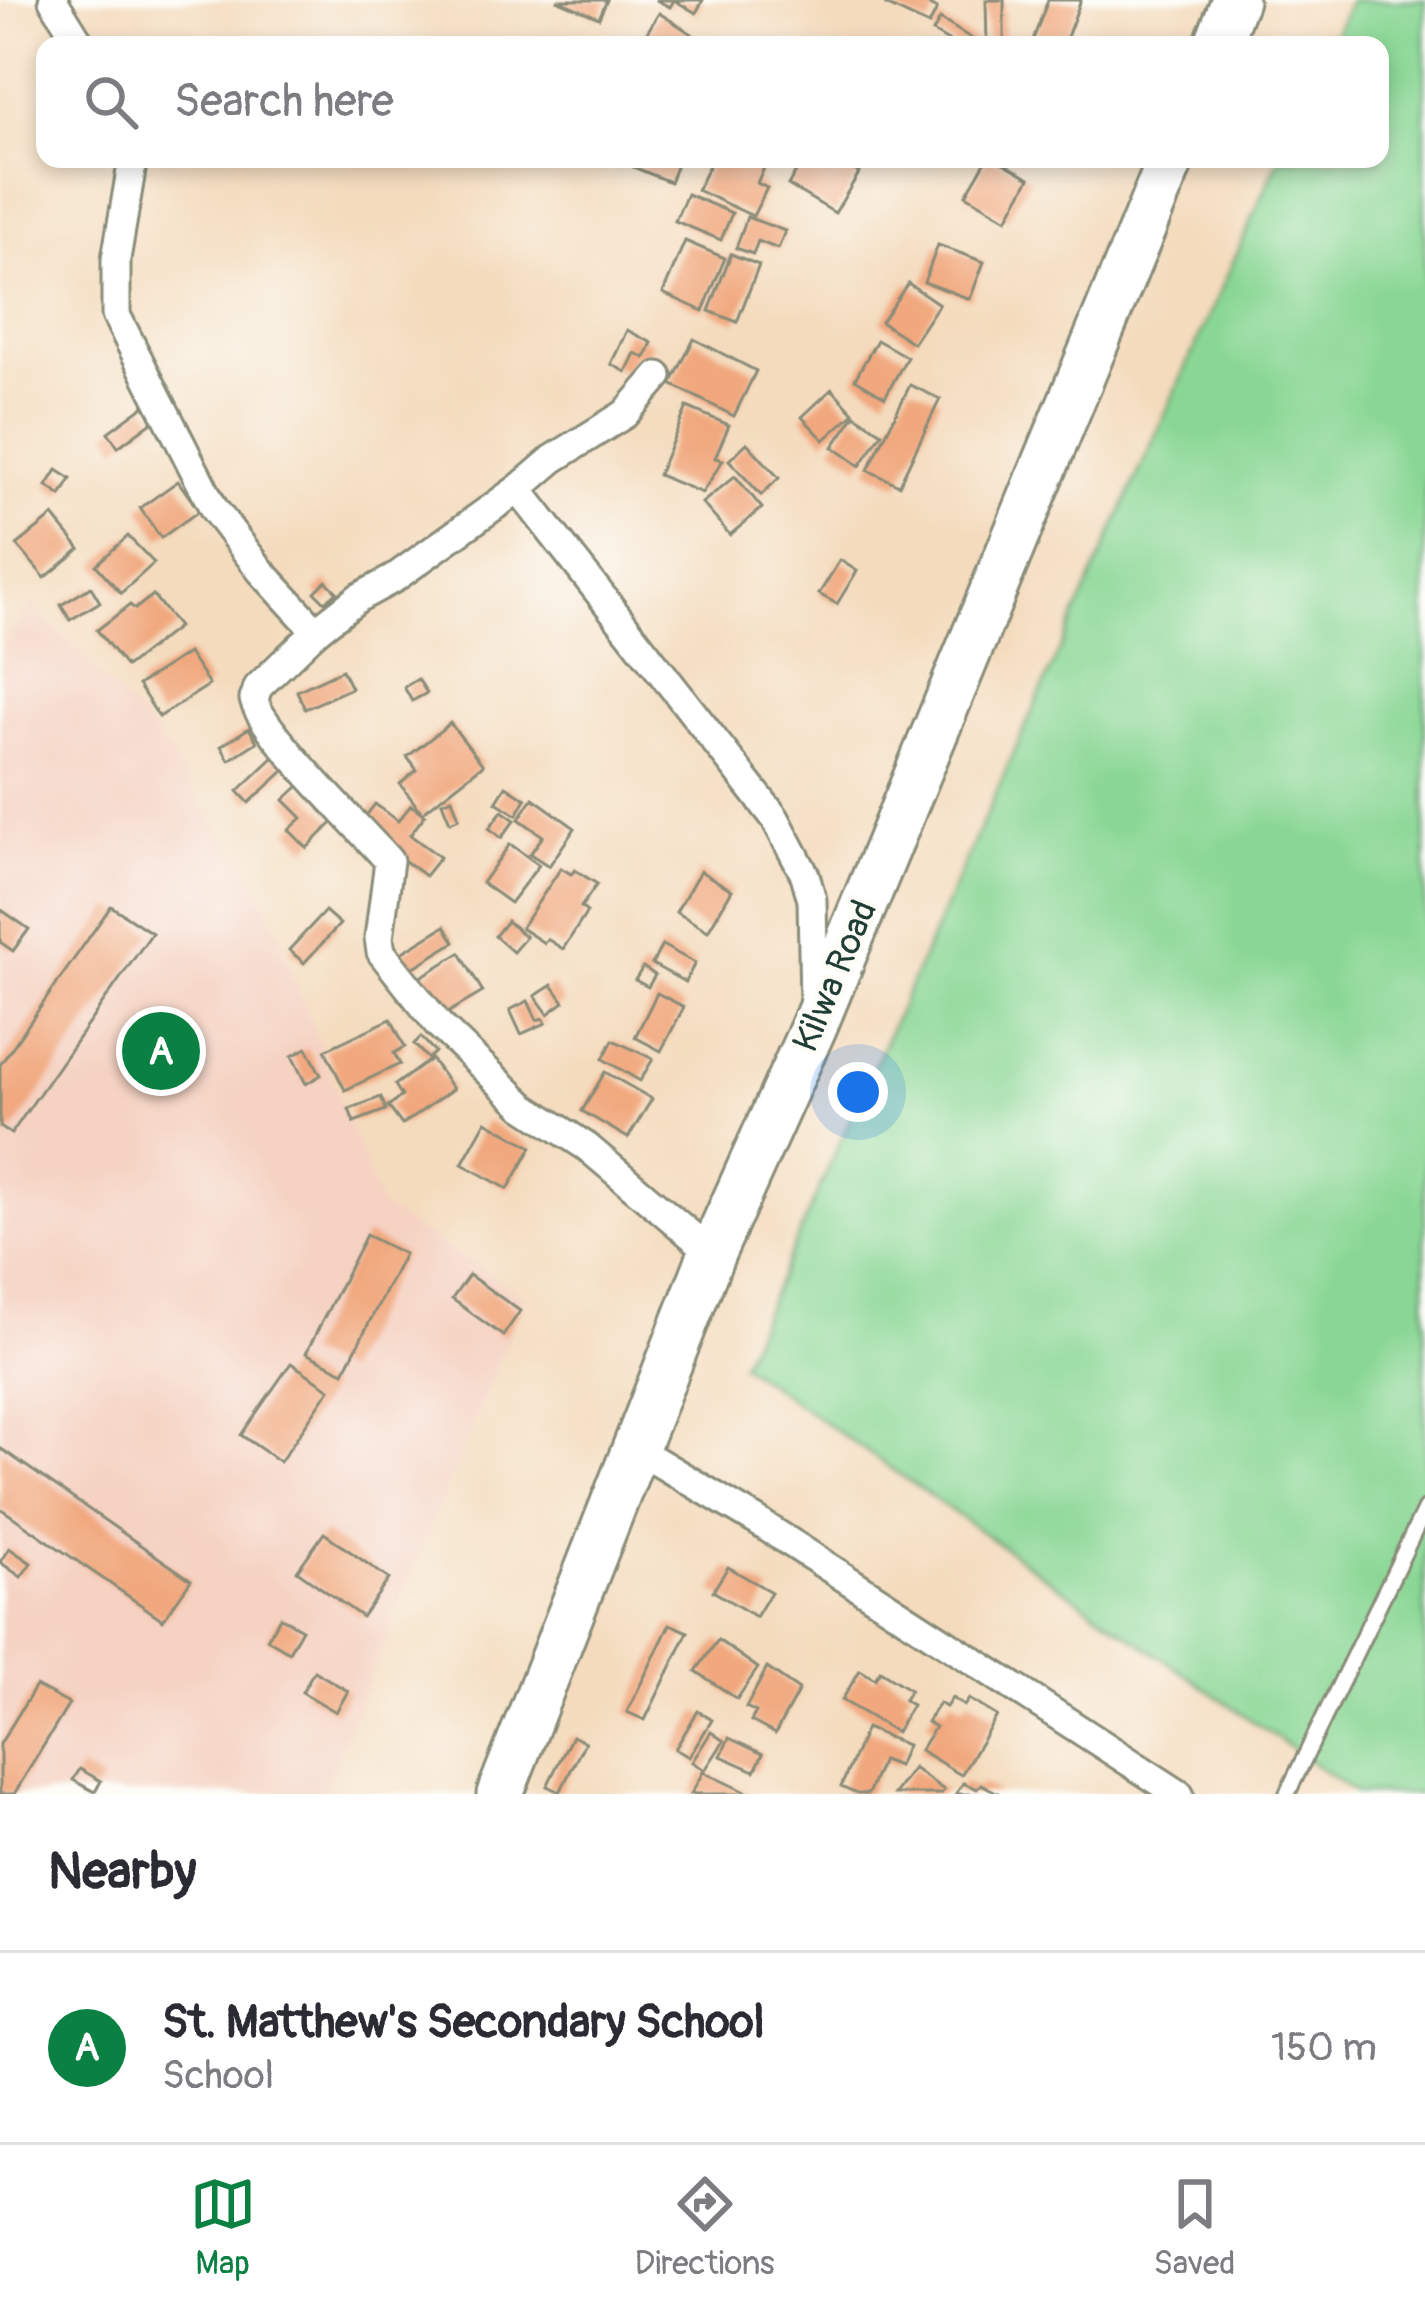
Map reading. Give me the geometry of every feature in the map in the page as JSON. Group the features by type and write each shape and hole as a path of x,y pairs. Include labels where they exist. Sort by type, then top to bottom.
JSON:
{"highway":[{"path":"1221,36 1235,0"},
{"name":"Kilwa Road","path":"500,1794 712,1253 814,1026 1167,168"}],"street":[{"path":"53,0 75,36"},
{"path":"131,168 116,259 116,315 214,509 261,571 316,631"},
{"path":"658,376 625,414 553,458 518,489 316,631 255,692 256,709 351,824 389,861 381,952 439,1024 524,1106 587,1147 712,1253"},
{"path":"518,489 775,818 793,848 812,899 814,1026"},
{"path":"636,1449 757,1520 1179,1794"}],"lane":[{"path":"1287,1794 1425,1509"}],"shaded area":[{"path":"32,604 156,734 263,895 381,1207 525,1297 322,1794 0,1794 0,652"}],"green space":[{"path":"1350,0 1425,0 1425,1794 1357,1794 741,1364 1275,168 1389,168 1389,36 1334,36"}],"building":[{"path":"557,0 607,0 599,18"},
{"path":"674,0 703,0 696,13"},
{"path":"889,0 918,0 937,9 929,25 886,5"},
{"path":"986,0 1004,0 1004,36 987,36"},
{"path":"1048,0 1081,0 1067,36 1034,36"},
{"path":"659,13 692,34 649,36 646,34"},
{"path":"940,19 967,36 940,36 933,32"},
{"path":"635,168 675,168 670,182"},
{"path":"708,168 764,168 757,183 767,188 753,216 697,190"},
{"path":"798,168 851,168 859,173 835,213 788,185"},
{"path":"982,168 1012,168 1030,178 1007,219 966,195"},
{"path":"687,194 732,213 721,240 675,221"},
{"path":"747,217 785,231 778,249 758,241 753,254 736,248"},
{"path":"685,241 725,258 703,311 663,293"},
{"path":"938,245 984,262 970,299 924,282"},
{"path":"731,254 759,265 737,322 709,311"},
{"path":"908,283 939,304 913,343 881,322"},
{"path":"627,330 652,343 645,358 635,353 626,372 611,364"},
{"path":"694,339 756,371 734,416 671,384"},
{"path":"877,340 907,357 885,397 855,379"},
{"path":"910,385 940,399 899,485 868,470"},
{"path":"832,389 854,413 824,440 802,417"},
{"path":"145,405 156,419 118,447 108,432"},
{"path":"687,407 729,425 715,458 723,460 702,493 658,475"},
{"path":"855,415 882,433 860,466 833,447"},
{"path":"747,443 779,478 761,495 729,460"},
{"path":"57,470 71,479 61,496 47,486"},
{"path":"735,476 762,508 730,535 702,503"},
{"path":"178,481 199,511 161,538 140,508"},
{"path":"53,516 80,549 45,578 17,545"},
{"path":"128,536 154,563 121,593 96,565"},
{"path":"840,560 857,571 837,604 819,594"},
{"path":"326,581 337,592 325,602 315,592"},
{"path":"91,587 100,602 70,620 61,605"},
{"path":"153,595 178,627 126,667 97,630 130,605 135,609"},
{"path":"188,653 209,685 159,717 138,685"},
{"path":"342,670 351,688 305,709 297,691"},
{"path":"418,679 427,693 412,701 404,687"},
{"path":"450,723 483,765 422,813 400,784 417,770 407,757"},
{"path":"249,728 257,742 229,760 221,746"},
{"path":"274,757 285,770 249,803 238,791"},
{"path":"299,786 334,821 307,848 289,830 302,818 284,800"},
{"path":"506,786 526,799 517,815 496,802"},
{"path":"452,798 459,818 450,822 442,802"},
{"path":"533,798 575,828 549,866 530,854 543,836 519,819"},
{"path":"375,804 398,821 411,805 425,815 410,835 440,857 425,876 358,826"},
{"path":"502,811 515,820 501,838 489,828"},
{"path":"510,844 539,865 510,903 482,883"},
{"path":"561,868 571,874 575,870 597,884 581,907 587,912 563,949 521,928"},
{"path":"700,871 732,890 708,931 676,912"},
{"path":"111,906 152,933 11,1134 0,1127 0,1065"},
{"path":"0,909 29,929 13,951 0,942"},
{"path":"325,911 340,924 304,963 289,950"},
{"path":"507,921 526,937 513,952 495,936"},
{"path":"445,926 455,942 411,969 401,953"},
{"path":"662,945 695,963 685,982 652,964"},
{"path":"460,953 483,992 442,1016 419,978"},
{"path":"643,967 655,975 648,987 635,980"},
{"path":"552,985 564,1002 548,1014 535,996"},
{"path":"657,993 684,1007 661,1051 635,1037"},
{"path":"528,1001 537,1020 543,1018 546,1023 521,1034 510,1010"},
{"path":"391,1019 405,1047 394,1053 400,1064 345,1090 325,1050"},
{"path":"421,1037 435,1052 428,1059 414,1044"},
{"path":"613,1040 653,1059 640,1081 603,1059"},
{"path":"307,1048 321,1075 306,1084 292,1056"},
{"path":"431,1059 453,1089 402,1125 388,1106 402,1096 395,1085"},
{"path":"605,1072 652,1099 628,1138 582,1111"},
{"path":"381,1097 386,1110 354,1122 349,1109"},
{"path":"486,1121 532,1147 508,1189 462,1164"},
{"path":"366,1235 404,1254 344,1372 306,1353"},
{"path":"469,1275 520,1311 503,1336 452,1299"},
{"path":"291,1363 330,1389 280,1462 241,1435"},
{"path":"0,1448 191,1580 163,1620 0,1508"},
{"path":"324,1533 389,1579 362,1617 297,1571"},
{"path":"9,1548 31,1563 21,1577 0,1562"},
{"path":"728,1567 771,1592 756,1617 713,1591"},
{"path":"280,1617 302,1629 289,1652 267,1639"},
{"path":"670,1624 688,1632 645,1720 627,1712"},
{"path":"718,1640 758,1668 737,1699 696,1671"},
{"path":"767,1668 799,1690 775,1734 751,1721 756,1712 746,1707"},
{"path":"860,1670 875,1679 880,1671 910,1690 904,1700 912,1705 896,1732 842,1700"},
{"path":"314,1671 348,1691 336,1712 302,1692"},
{"path":"36,1686 69,1704 14,1794 0,1794 0,1744"},
{"path":"952,1698 964,1706 969,1699 997,1716 961,1775 920,1750 935,1727 927,1722 939,1703 946,1707"},
{"path":"698,1711 712,1720 689,1757 675,1749"},
{"path":"866,1728 907,1745 898,1766 882,1760 868,1794 857,1794 841,1787"},
{"path":"711,1732 724,1741 705,1770 692,1762"},
{"path":"572,1736 585,1742 560,1792 547,1786"},
{"path":"729,1738 763,1754 755,1771 721,1756"},
{"path":"913,1768 944,1790 941,1794 894,1794"},
{"path":"80,1769 101,1781 95,1792 73,1780"},
{"path":"703,1772 750,1794 691,1794"},
{"path":"963,1783 977,1789 981,1784 1000,1794 956,1794"}],"place":[{"name":"St. Matthew's Secondary School","path":"161,1051"}]}
